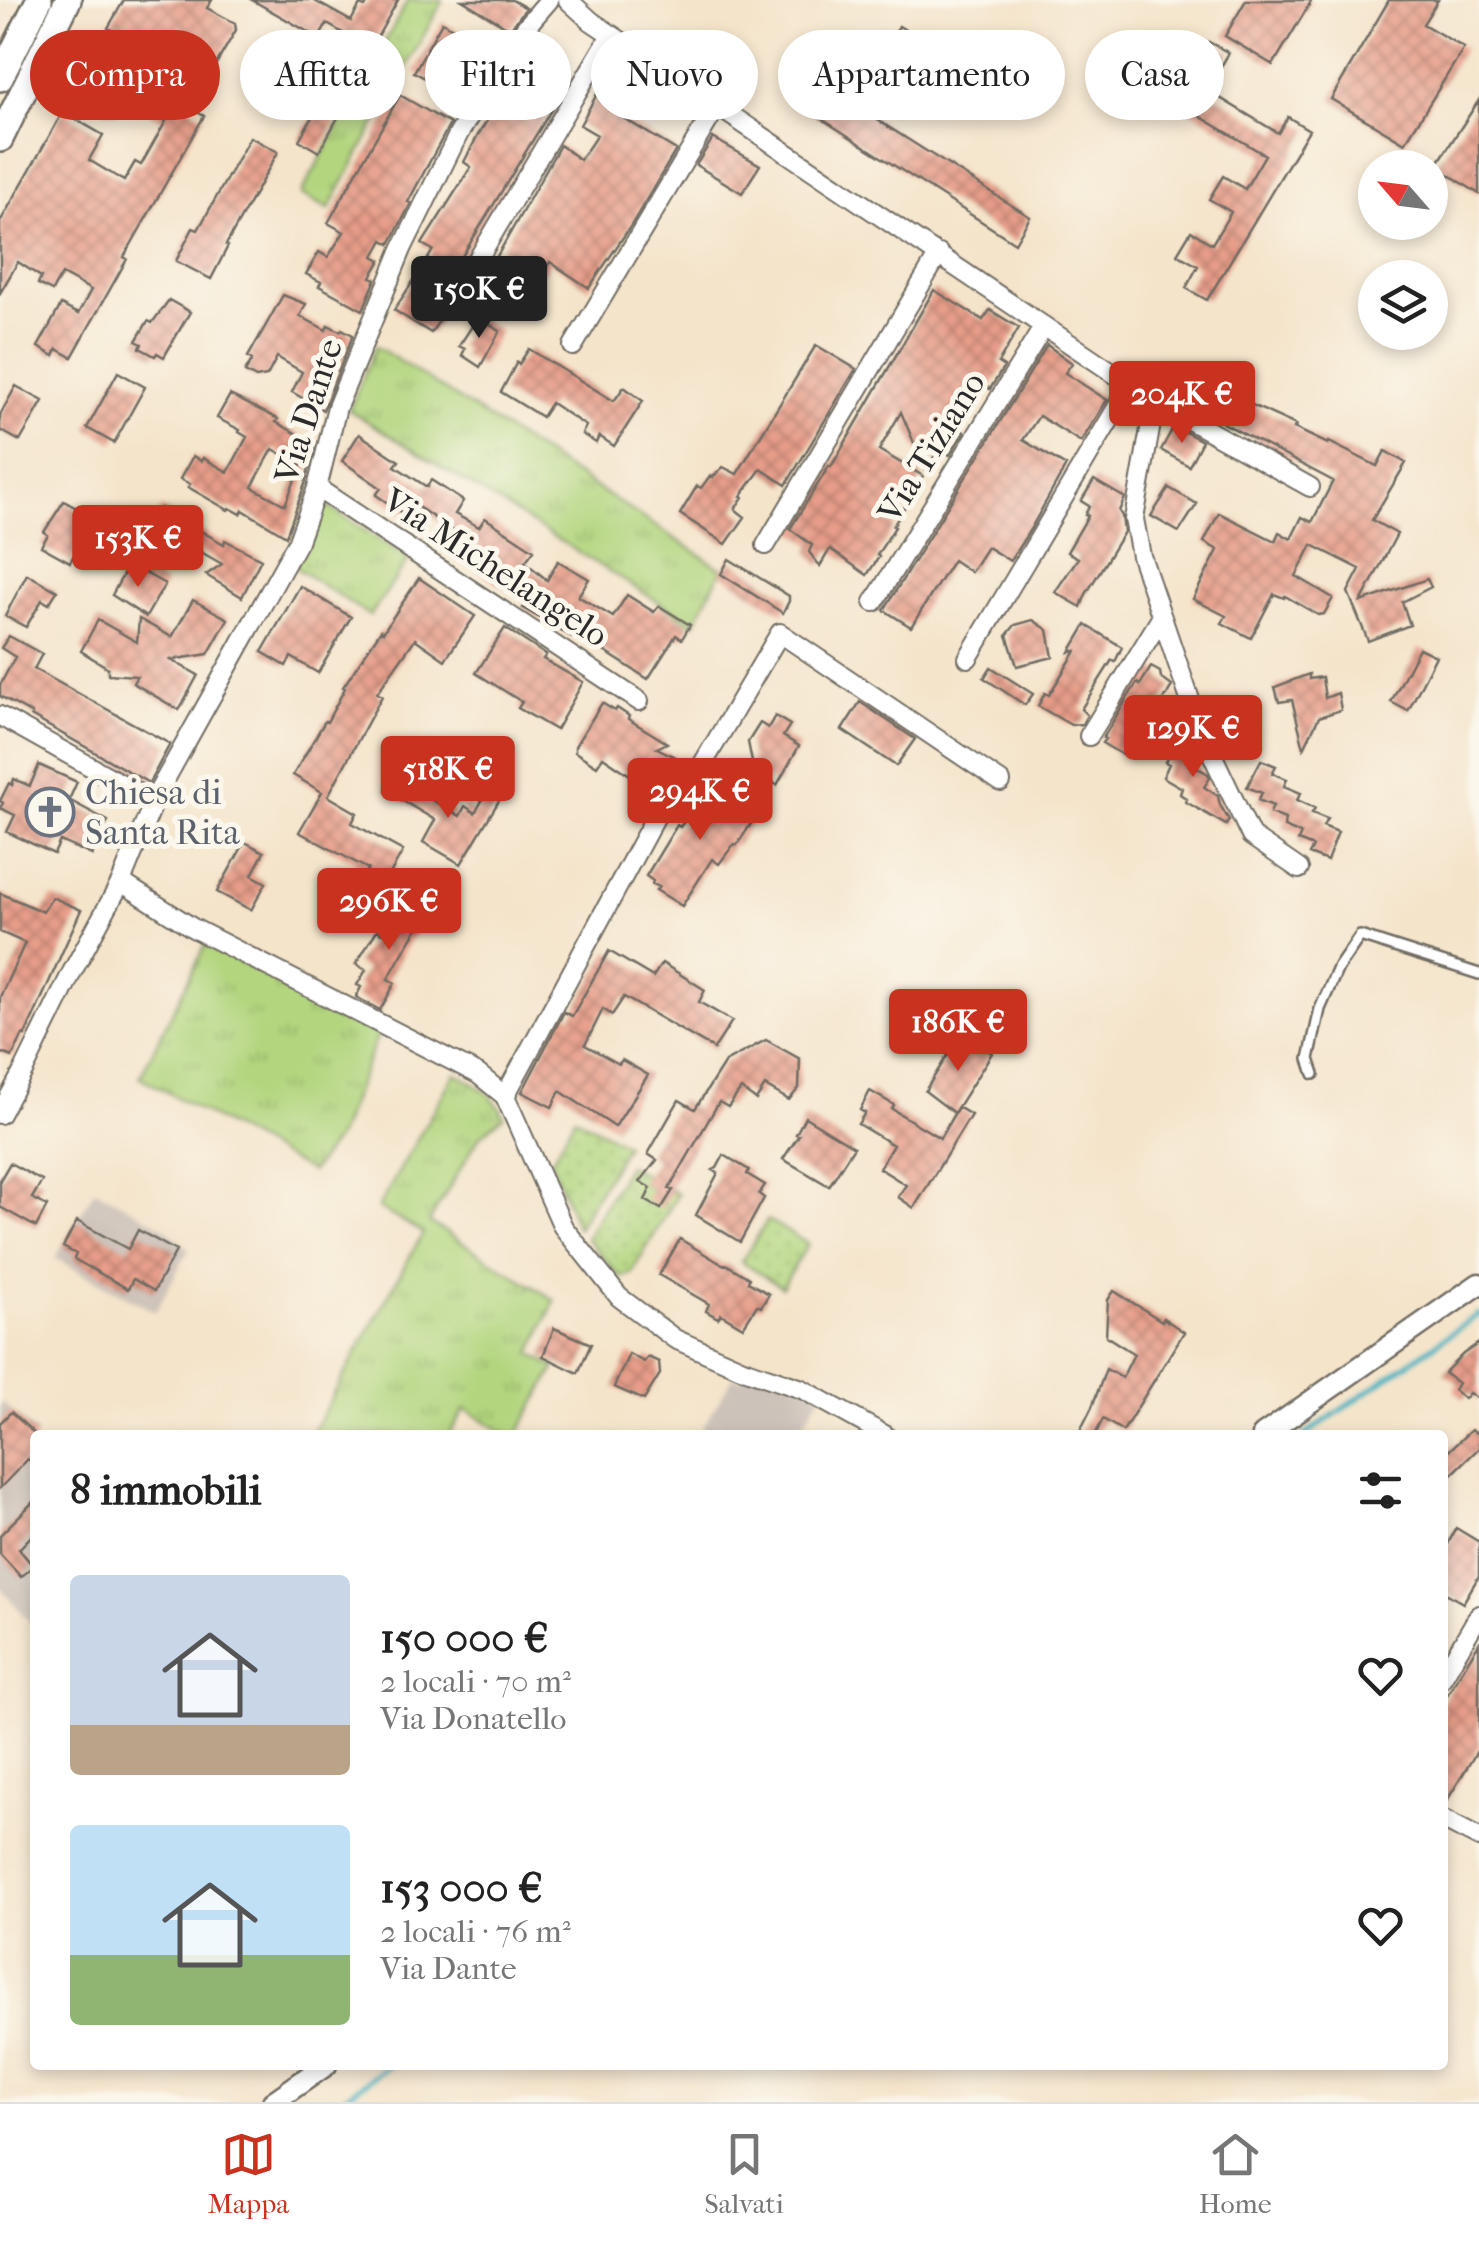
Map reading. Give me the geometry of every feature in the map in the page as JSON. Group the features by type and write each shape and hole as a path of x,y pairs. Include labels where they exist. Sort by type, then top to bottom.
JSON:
{"main road":[{"path":"0,78 39,0"},
{"path":"0,139 68,0"}],"street":[{"name":"Via Dante","path":"0,1114 120,882 154,802 298,541 317,488 337,407 402,249 460,133 525,28 549,0"},
{"path":"568,0 604,30"},
{"path":"466,280 591,69"},
{"path":"573,346 710,120"},
{"path":"739,120 1155,401 1310,487"},
{"path":"766,545 939,254"},
{"name":"Via Tiziano","path":"874,602 1044,326"},
{"path":"968,658 1131,384"},
{"path":"1155,401 1134,519 1141,556 1200,729 1251,836 1299,869"},
{"name":"Via Michelangelo","path":"317,488 640,701"},
{"path":"1089,736 1162,618"},
{"path":"505,1096 658,812 698,772 780,633 1002,782"},
{"path":"0,716 154,802"},
{"path":"120,882 193,928 478,1074 505,1096 563,1226 619,1297 676,1339 743,1369 802,1389 876,1430"},
{"path":"1270,1430 1479,1284"},
{"path":"1448,1668 1479,1615"},
{"path":"1448,1822 1479,1838"},
{"path":"274,2102 319,2070"}],"lane":[{"path":"1314,1074 1309,1059 1320,1009 1338,968 1360,936 1479,974"}],"shaded area":[{"path":"95,1189 162,1226 189,1249 155,1312 55,1258"},
{"path":"752,1358 824,1389 800,1430 701,1430 733,1377 742,1379"},
{"path":"0,1401 32,1430 30,1622 0,1587"}],"green space":[{"path":"408,0 443,0 405,70 405,30 391,30"},
{"path":"342,120 378,120 329,209 301,194"},
{"path":"376,346 722,569 694,624 349,410"},
{"path":"321,502 409,559 370,616 295,567"},
{"path":"206,944 379,1032 338,1136 311,1172 140,1077"},
{"path":"455,1073 490,1096 504,1116 479,1137 429,1222 555,1300 531,1354 556,1367 520,1430 501,1430 465,1409 452,1430 314,1430 423,1233 378,1208"},
{"path":"575,1117 626,1145 577,1228 551,1161"},
{"path":"628,1165 678,1194 632,1273 621,1277 586,1238"},
{"path":"768,1220 808,1244 782,1287 741,1262"}],"building":[{"path":"124,0 212,0 207,8 235,23 236,30 220,58 220,30 108,28"},
{"path":"252,0 313,0 351,21 360,5 365,7 369,0 398,0 381,30 338,30 327,24 324,30 305,30"},
{"path":"462,0 512,0 526,8 510,29"},
{"path":"1246,0 1312,0 1273,65 1225,36"},
{"path":"1389,0 1438,0 1423,24 1464,48 1405,143 1331,99"},
{"path":"442,22 457,30 438,30"},
{"path":"425,52 425,78 414,72"},
{"path":"405,98 425,110 425,120 450,124 390,244 383,240 374,256 381,260 371,277 376,279 363,310 319,286 321,282 306,274 319,252 328,257 344,232 328,223 386,120 405,120"},
{"path":"1224,100 1278,133 1288,117 1309,130 1207,300 1186,288 1198,266 1177,254 1191,231 1212,244 1231,212 1209,199 1223,176 1245,189 1265,155 1206,120 1224,120"},
{"path":"1479,100 1479,194 1448,174 1446,150"},
{"path":"591,105 591,120 627,120 676,150 589,288 550,262 542,274 533,268 510,306 479,288 560,145 580,160 597,135 580,125"},
{"path":"58,120 77,120 103,135 89,160 124,181 135,162 141,165 166,121 202,120 72,357 57,349 54,356 38,347 61,305 78,314 91,290 62,274 52,291 38,284 41,277 18,262 0,293 0,222"},
{"path":"310,120 337,120 319,152 299,140"},
{"path":"487,120 545,120 458,263 451,258 443,270 426,262 433,250 422,244 471,167 464,162"},
{"path":"823,120 877,120 1030,217 1015,243"},
{"path":"250,137 278,152 211,279 176,261 193,228 198,230"},
{"path":"713,138 760,165 742,193 696,165"},
{"path":"414,280 451,303 431,333 394,310"},
{"path":"934,290 983,320 990,310 1019,328 998,363 1004,367 990,389 981,383 953,425 964,432 950,455 940,449 925,469 901,412 879,450 923,476 867,575 830,549 820,566 809,552 812,545 790,529 831,467"},
{"path":"283,295 306,304 300,316 326,330 328,325 353,335 323,410 292,392 302,372 277,357 267,376 256,378 245,372 252,360 248,357"},
{"path":"169,300 190,312 164,357 157,353 155,356 140,348 142,344 136,341 148,321 152,323"},
{"path":"478,317 500,331 480,367 462,355 465,349 459,346"},
{"path":"816,345 856,369 786,485 761,469 741,496 735,509 745,517 726,544 680,514 697,486 701,488 710,476 723,467 737,474"},
{"path":"1047,345 1072,363 1065,373 1107,400 1081,442 1039,416 1023,440 1066,466 1031,528 1010,561 987,547 971,572 953,560 911,627 884,610"},
{"path":"529,349 614,401 624,387 643,401 614,446 599,436 596,443 582,434 586,426 551,403 542,417 501,392"},
{"path":"1191,369 1296,425 1294,428 1377,466 1385,451 1406,463 1372,520 1397,534 1361,602 1427,579 1431,587 1402,602 1410,625 1368,641 1348,592 1360,569 1312,545 1296,576 1333,598 1324,614 1318,615 1274,594 1251,638 1222,623 1226,616 1193,599 1218,550 1204,542 1219,513 1275,541 1279,532 1291,539 1302,517 1312,522 1333,481 1176,398"},
{"path":"118,372 145,387 114,443 87,428"},
{"path":"16,386 43,401 20,441 0,430 0,415"},
{"path":"230,395 278,419 276,422 315,444 286,536 243,510 241,514 228,510 180,479 193,456 228,472 247,437 217,418","holes":["273,449 301,465 285,505 252,487"]},
{"path":"1174,426 1202,441 1189,466 1161,450"},
{"path":"359,434 399,461 395,466 427,487 431,480 463,501 455,514 479,527 485,518 534,550 525,562 547,580 558,561 589,579 578,596 613,617 627,595 654,612 659,606 690,625 682,639 676,635 648,679 577,634 574,638 523,608 528,601 457,554 467,540 415,505 407,516 376,495 381,488 342,461"},
{"path":"1094,480 1125,498 1119,511 1124,532 1081,607 1055,592 1078,558 1067,552 1088,516 1085,515 1089,506 1081,501"},
{"path":"1169,488 1197,504 1179,532 1151,516"},
{"path":"64,501 96,519 70,562 41,546 48,535 44,532"},
{"path":"161,508 184,521 197,522 197,529 261,559 242,597 206,575 222,564 187,544 178,561 144,539"},
{"path":"729,559 789,596 783,613 721,574"},
{"path":"129,564 165,584 146,617 112,595"},
{"path":"27,574 57,591 49,604 42,600 26,627 5,616"},
{"path":"419,578 475,616 445,660 415,639 377,693 382,696 328,796 357,813 352,823 403,851 379,893 361,882 368,869 299,832 322,792 293,775 327,722 343,687"},
{"path":"300,586 351,617 318,673 291,657 286,666 262,652"},
{"path":"193,600 228,619 208,654 171,660 198,675 179,710 133,683 137,676 108,674 108,668 81,651 98,620 137,642 139,619 172,637"},
{"path":"1033,620 1048,630 1053,657 1017,666 1007,635 1015,625"},
{"path":"1086,625 1122,647 1081,709 1087,715 1082,724 1071,725 1038,706 1076,651 1070,652"},
{"path":"505,628 546,655 543,659 583,682 556,730 518,708 522,702 476,673"},
{"path":"9,636 42,654 34,669 170,744 149,783 0,696 0,685 15,657 1,648"},
{"path":"1419,648 1436,656 1408,711 1391,702"},
{"path":"991,667 1033,694 1025,705 984,678"},
{"path":"1151,667 1172,686 1160,706 1182,719 1174,732 1149,718 1126,757 1102,743 1103,738"},
{"path":"1309,674 1309,679 1322,677 1325,698 1338,693 1341,710 1319,717 1304,748 1292,700 1279,702 1275,687"},
{"path":"860,702 915,739 896,766 842,730"},
{"path":"602,703 615,711 617,708 667,743 657,748 677,761 663,786 648,776 642,783 603,757 597,766 575,752"},
{"path":"775,716 790,725 783,736 799,746 777,785 754,772 748,742 760,723 768,728"},
{"path":"1182,733 1193,742 1190,747 1197,752 1193,765 1208,774 1210,778 1204,787 1218,796 1229,820 1226,825 1186,802 1180,794 1182,788 1163,777 1169,764 1165,762"},
{"path":"1261,760 1276,766 1272,773 1287,779 1284,786 1301,793 1297,800 1327,819 1323,826 1338,832 1327,861 1309,854 1313,847 1298,841 1301,834 1284,827 1285,819 1270,813 1273,806 1258,800 1262,793 1247,787"},
{"name":"Chiesa di Santa Rita","path":"39,765 77,782 69,800 108,821 92,855 60,841 54,854 7,832 15,815 0,808 0,801 14,779 30,786"},
{"path":"394,778 460,816 465,806 475,813 487,792 500,799 461,864 423,842 435,820 386,791"},
{"path":"712,783 758,813 719,864 712,859 682,906 656,890 659,887 646,876 677,825 680,827"},
{"path":"245,842 264,852 252,875 266,883 251,910 217,892"},
{"path":"0,893 43,912 52,897 81,910 12,1057 0,1052 0,997 25,943 0,932"},
{"path":"418,898 438,908 431,920 425,916 388,979 395,983 380,1010 356,997 361,987 357,985 366,970 356,964 377,930 382,933 393,911 407,920"},
{"path":"609,951 653,977 662,963 705,990 699,1002 732,1021 714,1049 624,997 612,1015 603,1009 585,1045 648,1075 615,1127 560,1091 552,1107 522,1092 564,1012 572,1016"},
{"path":"959,1037 992,1053 954,1113 925,1091"},
{"path":"766,1040 800,1059 799,1088 789,1100 765,1086 756,1100 741,1089 728,1107 719,1102 661,1209 645,1200 651,1188 640,1182 657,1160 648,1154 679,1100 695,1109 725,1062"},
{"path":"870,1091 940,1138 958,1107 971,1115 914,1208 898,1197 906,1185 879,1168 893,1145 858,1124"},
{"path":"805,1117 854,1147 829,1186 783,1159 799,1135 796,1134"},
{"path":"724,1155 765,1185 759,1194 764,1198 740,1242 696,1215 718,1173 713,1170"},
{"path":"10,1163 42,1181 32,1198 47,1206 36,1227 0,1207 0,1180"},
{"path":"77,1221 128,1249 138,1230 176,1251 154,1291 133,1279 128,1289 74,1259 76,1254 63,1247"},
{"path":"680,1239 749,1278 748,1282 769,1294 743,1327 721,1314 718,1318 706,1311 709,1304 659,1275"},
{"path":"1114,1291 1184,1332 1124,1430 1103,1419 1098,1430 1080,1430 1106,1369 1122,1378 1134,1354 1106,1336 1108,1300"},
{"path":"554,1328 591,1344 578,1373 543,1356"},
{"path":"1479,1343 1479,1400 1469,1393 1464,1399 1454,1390 1458,1383 1444,1373"},
{"path":"629,1354 644,1362 648,1357 659,1362 660,1374 644,1400 614,1387"},
{"path":"11,1412 31,1430 30,1461 0,1488 0,1423"},
{"path":"1471,1430 1479,1435 1479,1448 1448,1478 1448,1451"},
{"path":"30,1505 30,1537 19,1549 30,1562 30,1569 21,1577 0,1554 0,1535"},
{"path":"1456,1528 1479,1542 1479,1576 1463,1603 1448,1594 1448,1544"},
{"path":"1479,1643 1479,1748 1448,1799 1448,1693"}],"waterway":[{"path":"1312,1430 1479,1314"},
{"path":"337,2102 383,2070"}],"place":[{"name":"Chiesa di Santa Rita","path":"50,812"}]}
